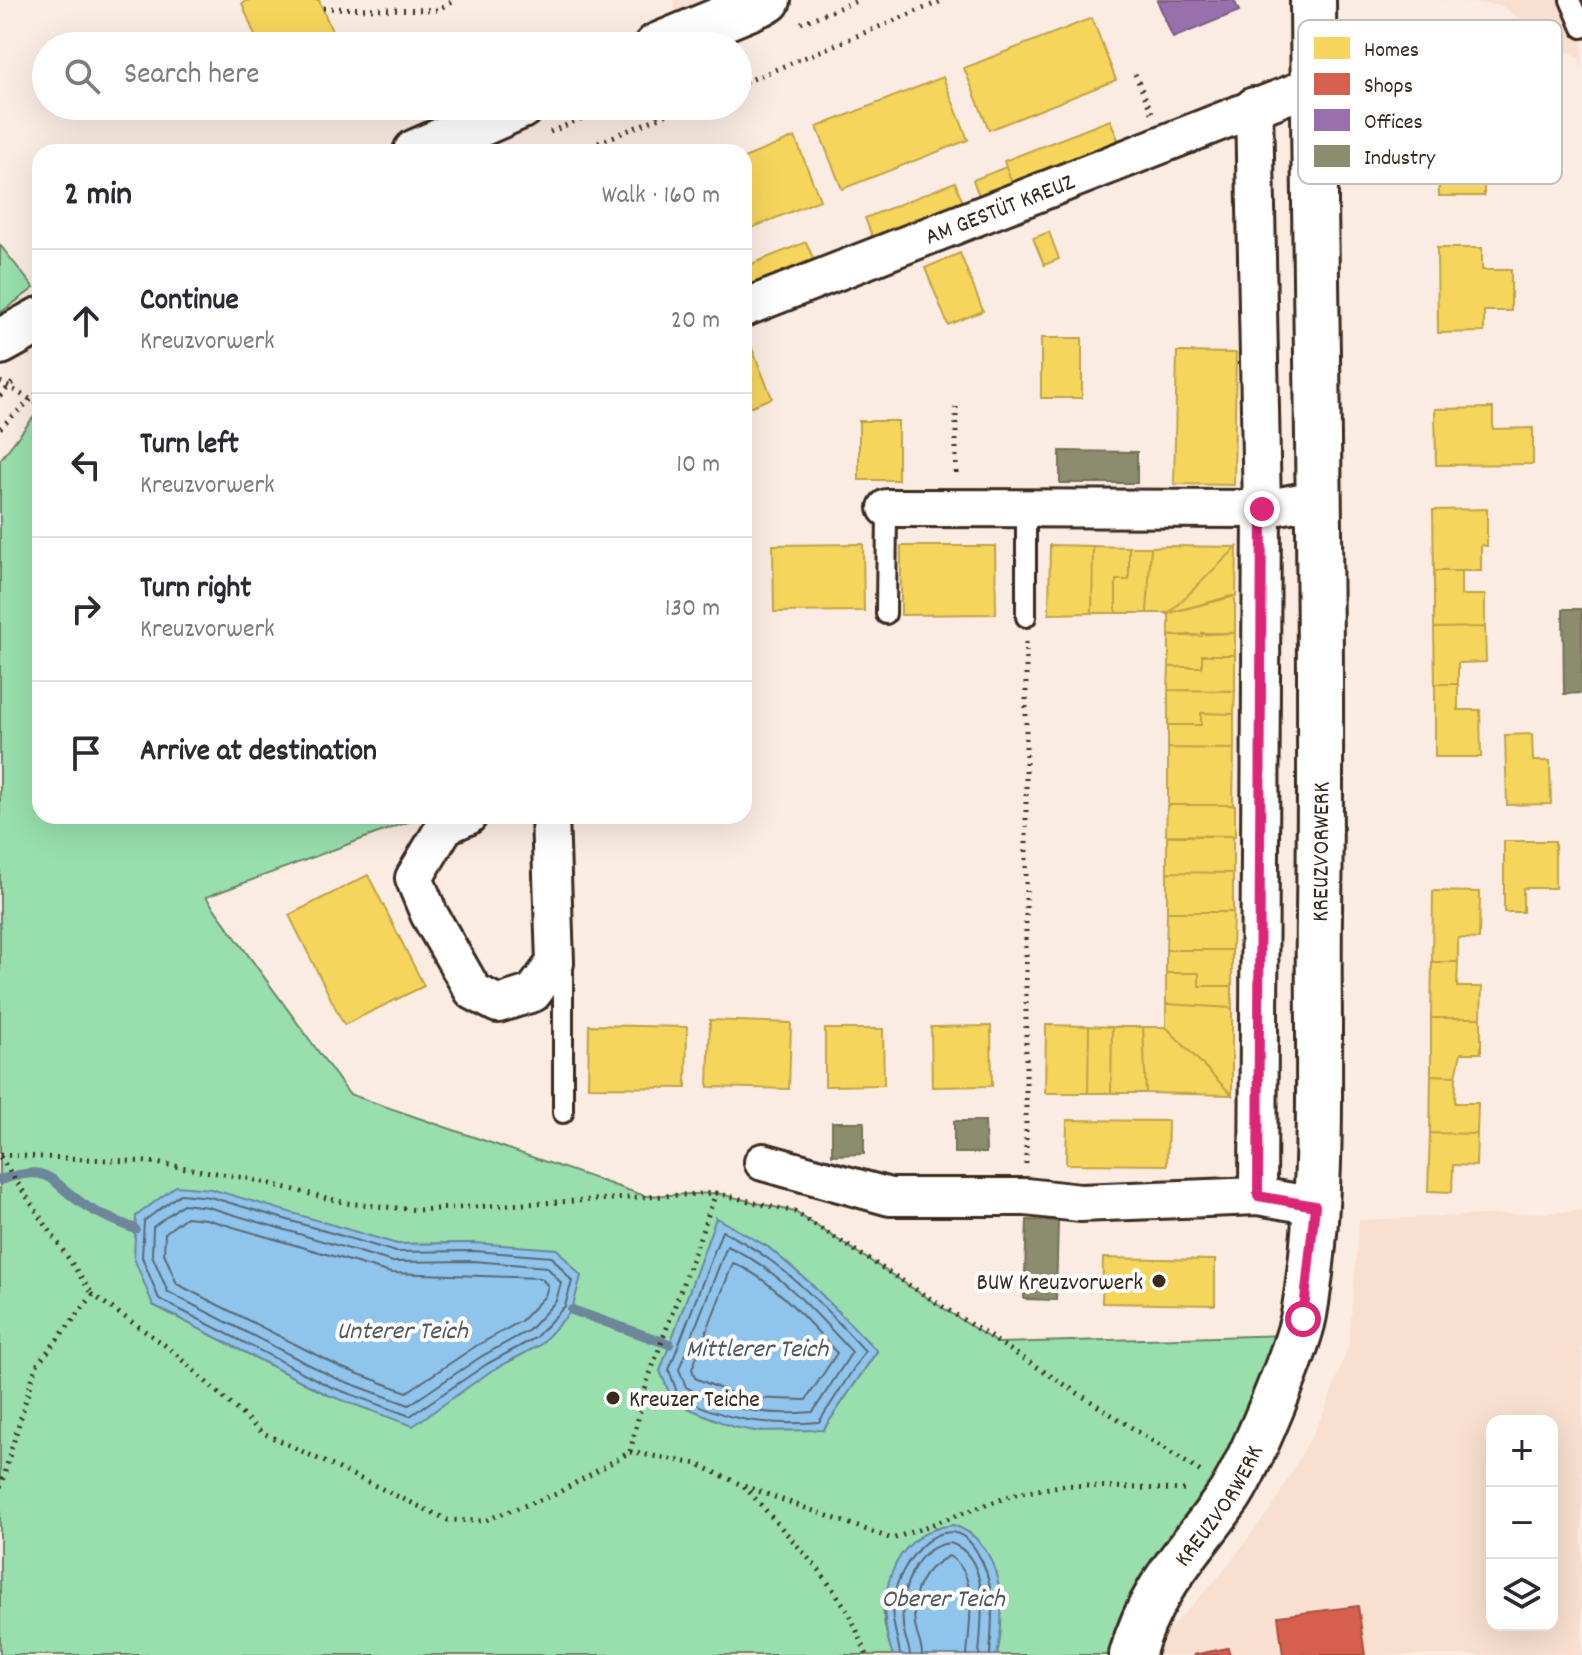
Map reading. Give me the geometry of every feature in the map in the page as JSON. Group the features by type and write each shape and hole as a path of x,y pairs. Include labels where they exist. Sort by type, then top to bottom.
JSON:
{"street":[{"path":"691,32 768,0"},
{"name":"KREUZVORWERK","path":"1313,0 1313,20"},
{"name":"AM GESTÜT KREUZ","path":"752,305 1298,91"},
{"path":"1254,106 1262,509 1258,1196"},
{"path":"445,144 533,120"},
{"name":"KREUZVORWERK","path":"1132,1655 1139,1629 1169,1570 1222,1504 1267,1415 1303,1319 1315,1206 1320,827 1315,184"},
{"path":"0,342 32,324"},
{"path":"887,508 1262,509 1318,499"},
{"path":"450,824 445,826 414,878 429,914 473,991 498,1004 533,993 555,963 550,824"},
{"path":"763,1162 890,1197 1026,1197 1080,1203 1258,1196 1315,1206"}],"lane":[{"path":"1570,0 1582,28"},
{"path":"886,614 887,508"},
{"path":"1026,509 1026,617"},
{"path":"555,963 563,972 563,1113"}],"path":[{"path":"323,8 437,10 455,0"},
{"path":"850,0 832,10 859,0"},
{"path":"752,79 944,0"},
{"path":"595,144 653,120"},
{"path":"0,382 32,401"},
{"path":"0,428 32,397"},
{"path":"956,407 956,475"},
{"path":"1026,617 1026,1197"},
{"path":"0,1156 150,1162 247,1178 346,1203 418,1210 716,1193 795,1212 1222,1504"},
{"path":"0,1156 93,1295 169,1348 261,1432 448,1520 483,1521 556,1494 630,1452 697,1464 744,1486 892,1539 1016,1494 1065,1485 1222,1504"},
{"path":"630,1452 647,1382 716,1193"},
{"path":"0,1488 36,1366 93,1295"},
{"path":"744,1486 819,1570 849,1612 867,1655"}],"shaded area":[{"path":"673,0 712,0 677,14"},
{"path":"1439,0 1582,0 1582,72 1580,59 1562,47 1562,20 1522,20 1500,5"},
{"path":"1582,1211 1582,1655 1157,1655 1163,1636 1221,1574 1275,1503 1325,1411 1349,1344 1359,1220"}],"green space":[{"path":"0,245 32,289 0,313"},
{"path":"32,419 32,824 402,824 206,897 349,1094 645,1196 716,1193 795,1212 997,1343 1290,1335 1231,1472 1116,1655 997,1655 999,1587 936,1527 914,1551 886,1597 884,1618 893,1655 0,1655 0,460","holes":["716,1218 768,1247 810,1283 877,1351 823,1430","354,1233 397,1244 474,1243 540,1345 491,1371 328,1395 153,1305"]}],"water":[{"name":"Unterer Teich","path":"176,1186 211,1189 397,1244 474,1243 557,1249 581,1276 572,1310 540,1345 491,1371 413,1426 328,1395 153,1305 134,1258 136,1216"},
{"name":"Mittlerer Teich","path":"716,1218 768,1247 810,1283 877,1351 823,1430 755,1431 733,1427 673,1402 660,1371"},
{"name":"Oberer Teich","path":"953,1525 970,1533 992,1562 1001,1599 997,1655 893,1655 885,1614 886,1593 892,1574 901,1556 914,1541 931,1531"}],"building: Homes":[{"path":"249,0 319,0 332,32 253,32 242,3"},
{"path":"1092,18 1116,80 989,130 964,68"},
{"path":"943,77 968,140 842,189 817,127"},
{"path":"1110,120 1119,142 1012,183 1004,161"},
{"path":"795,137 820,200 752,228 752,155"},
{"path":"1006,167 1012,183 979,196 973,180"},
{"path":"955,182 964,205 874,241 865,218"},
{"path":"1439,184 1484,184 1484,196 1439,196"},
{"path":"1049,232 1059,259 1044,265 1033,238"},
{"path":"806,242 816,265 752,291 752,264"},
{"path":"1437,248 1482,248 1482,270 1511,270 1511,311 1484,311 1484,332 1438,333"},
{"path":"960,253 983,311 948,325 925,268"},
{"path":"1041,338 1082,338 1082,398 1041,398"},
{"path":"752,348 772,398 752,406"},
{"path":"1177,352 1236,353 1234,485 1174,484"},
{"path":"1493,408 1493,429 1533,428 1533,464 1436,465 1435,409"},
{"path":"859,421 898,421 898,480 859,480"},
{"path":"1487,509 1487,546 1481,545 1481,571 1434,571 1433,510"},
{"path":"863,544 864,611 774,612 773,545"},
{"path":"1050,545 1093,546 1092,613 1049,614"},
{"path":"901,546 995,546 996,614 901,615"},
{"path":"1093,546 1129,547 1129,580 1116,580 1116,613 1092,613"},
{"path":"1129,547 1151,547 1147,613 1116,613 1116,580 1129,580"},
{"path":"1151,547 1237,547 1169,613 1147,613"},
{"path":"1237,547 1236,596 1169,613"},
{"path":"1434,571 1461,571 1461,595 1485,595 1485,627 1434,628"},
{"path":"1235,595 1235,633 1169,636 1169,613"},
{"path":"1485,627 1486,662 1458,663 1458,684 1435,684 1434,628"},
{"path":"1202,633 1235,633 1235,655 1202,655 1202,667 1169,667 1169,636 1202,636"},
{"path":"1202,655 1235,655 1235,691 1168,690 1169,667 1202,667"},
{"path":"1435,684 1458,684 1458,710 1480,710 1481,757 1435,757"},
{"path":"1168,690 1235,691 1234,714 1201,713 1201,725 1168,725"},
{"path":"1201,713 1234,714 1234,749 1168,748 1168,725 1201,725"},
{"path":"1532,734 1533,761 1550,761 1551,804 1507,805 1505,735"},
{"path":"1168,748 1234,749 1233,805 1168,805"},
{"path":"1167,805 1235,805 1235,836 1166,835"},
{"path":"1167,836 1233,836 1233,873 1167,872"},
{"path":"1504,841 1555,841 1555,888 1523,888 1523,912 1504,912"},
{"path":"1167,872 1233,873 1233,912 1167,912"},
{"path":"368,875 424,986 344,1025 289,915"},
{"path":"1433,891 1480,892 1479,939 1458,938 1458,962 1432,962"},
{"path":"1167,912 1233,912 1232,950 1166,950"},
{"path":"1166,950 1232,950 1232,986 1199,986 1199,973 1166,973"},
{"path":"1432,962 1458,962 1457,987 1482,987 1481,1018 1431,1018"},
{"path":"1166,973 1199,973 1199,986 1232,986 1232,1008 1166,1004"},
{"path":"1166,1004 1232,1008 1232,1095 1166,1027"},
{"path":"1431,1018 1481,1018 1481,1053 1461,1053 1456,1076 1431,1075"},
{"path":"710,1020 791,1023 789,1089 708,1087"},
{"path":"589,1025 687,1027 686,1088 588,1087"},
{"path":"1046,1025 1089,1026 1088,1093 1045,1093"},
{"path":"991,1026 992,1086 932,1087 931,1027"},
{"path":"1089,1026 1112,1027 1111,1093 1088,1093"},
{"path":"1112,1027 1143,1027 1146,1093 1111,1093"},
{"path":"1143,1027 1166,1027 1232,1095 1146,1093"},
{"path":"825,1029 883,1029 884,1085 825,1086"},
{"path":"1431,1075 1456,1076 1455,1103 1478,1103 1477,1134 1430,1133"},
{"path":"1067,1120 1168,1121 1167,1165 1066,1164"},
{"path":"1430,1133 1477,1134 1476,1166 1453,1165 1452,1192 1428,1191"},
{"name":"BUW Kreuzvorwerk","path":"1103,1258 1215,1260 1215,1305 1102,1303"}],"building: Shops":[{"path":"1358,1606 1365,1655 1283,1655 1278,1616"},
{"path":"1228,1648 1230,1655 1193,1655"}],"building: Offices":[{"path":"1157,0 1234,0 1239,11 1173,38"}],"building: Industry":[{"path":"1060,451 1137,452 1137,483 1060,483"},
{"path":"1563,609 1582,609 1582,693 1564,694"},
{"path":"954,1121 985,1121 986,1153 954,1153"},
{"path":"832,1122 864,1122 864,1154 832,1155"},
{"path":"1027,1220 1058,1221 1056,1300 1024,1299"}],"waterway":[{"path":"0,1180 29,1173 47,1176 89,1208 135,1229"},
{"path":"572,1310 669,1344"}],"place":[{"name":"BUW Kreuzvorwerk","path":"1159,1281"},
{"name":"Kreuzer Teiche","path":"613,1398"}],"route":[{"path":"1262,509 1258,1196 1315,1206 1303,1319"}]}
